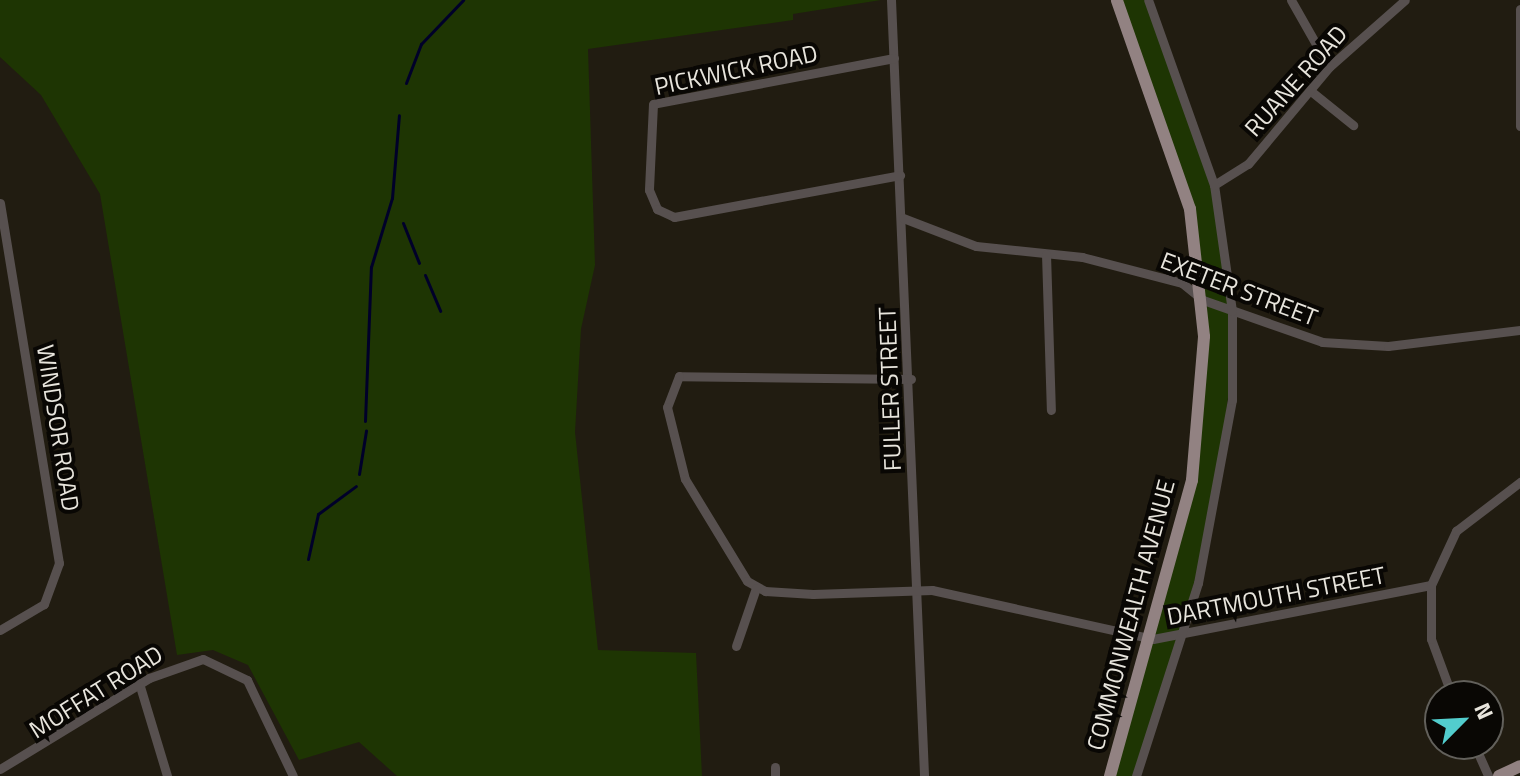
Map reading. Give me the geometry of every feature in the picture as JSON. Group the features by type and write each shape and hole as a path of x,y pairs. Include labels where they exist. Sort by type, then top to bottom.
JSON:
{"main road":[{"name":"COMMONWEALTH AVENUE","path":"1110,776 1153,639 1201,424 1203,300 1181,175 1117,0"},
{"path":"1499,776 1520,766"}],"street":[{"name":"FULLER STREET","path":"891,0 911,379 924,776"},
{"name":"COMMONWEALTH AVENUE","path":"1136,776 1183,639 1227,443 1232,311 1214,185 1148,0"},
{"path":"1291,0 1329,67"},
{"name":"RUANE ROAD","path":"1214,185 1248,164 1312,92 1329,67 1405,0"},
{"path":"1520,9 1520,126"},
{"name":"PICKWICK ROAD","path":"894,58 653,104 649,190 657,209 674,217 900,175"},
{"path":"1312,92 1353,125"},
{"name":"WINDSOR ROAD","path":"0,203 59,563 44,604 0,630"},
{"name":"EXETER STREET","path":"903,218 976,246 1046,254 1182,283 1203,300 1293,334 1352,345 1520,330"},
{"path":"1046,254 1051,410"},
{"path":"736,646 756,588 728,556 685,479 667,407 684,371 911,379"},
{"path":"1446,680 1431,639 1431,585 1456,531 1520,482"},
{"name":"DARTMOUTH STREET","path":"756,588 871,597 918,589 1153,639 1183,639 1431,585"},
{"name":"MOFFAT ROAD","path":"0,769 139,683 203,659 236,670 261,701 293,776"},
{"path":"139,683 167,776"}],"green space":[{"path":"0,0 881,0 793,14 793,20 588,49 595,265 581,329 575,432 598,650 696,653 702,776 397,776 359,742 299,760 248,665 213,650 177,655 100,194 41,95 0,57"},
{"path":"1117,0 1148,0 1190,105 1224,240 1232,363 1214,517 1136,776 1110,776 1175,552 1204,386 1190,209"}],"waterway":[{"path":"406,83 421,44 463,0"},
{"path":"365,421 371,267 392,198 399,115"},
{"path":"403,223 419,263"},
{"path":"425,275 440,311"},
{"path":"359,474 366,431"},
{"path":"308,559 318,514 356,486"}]}
